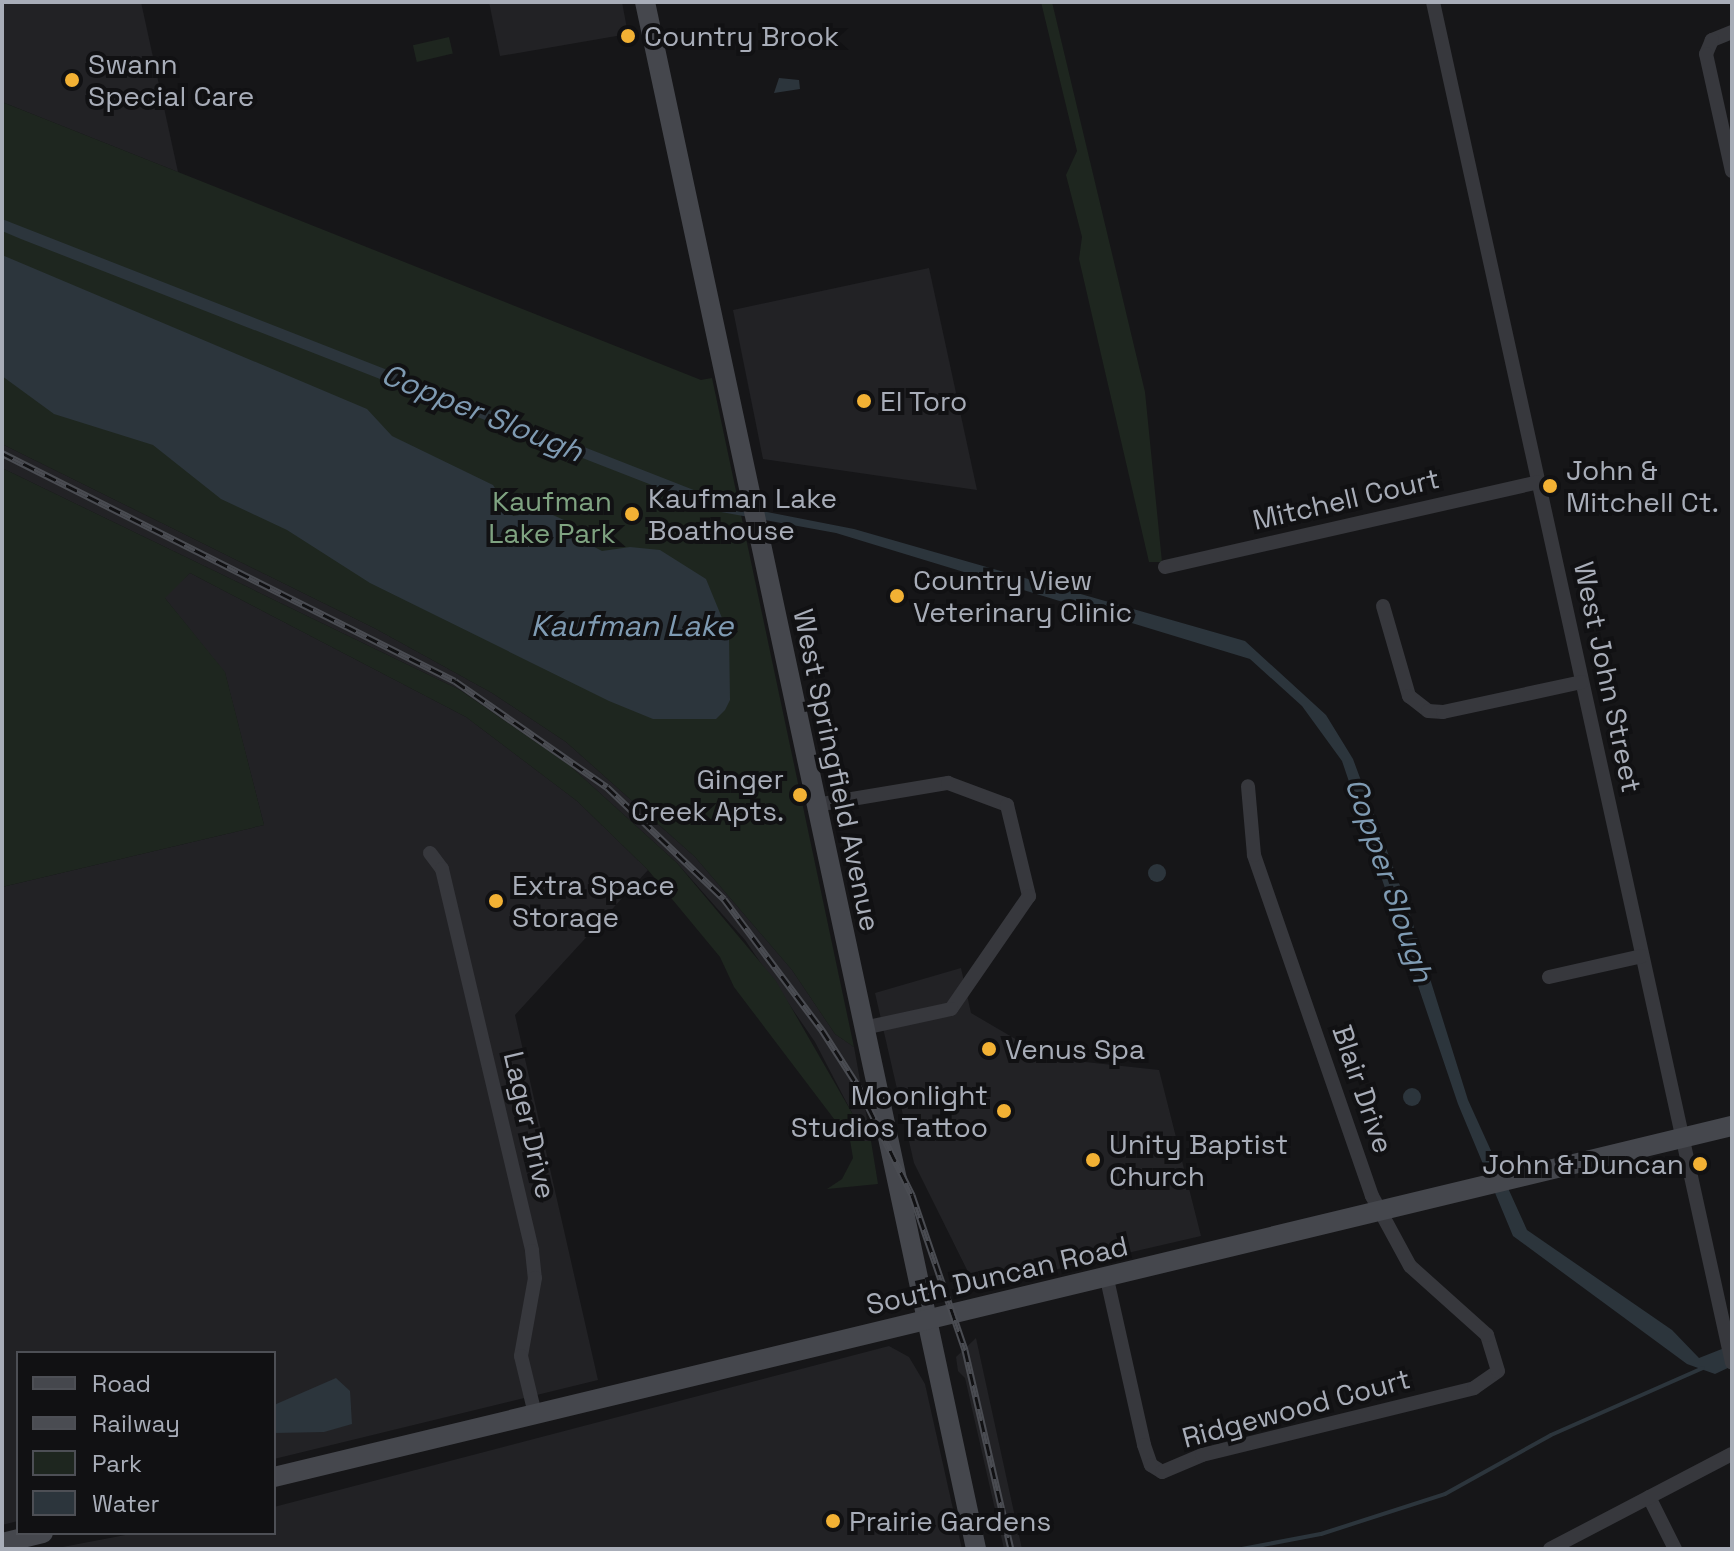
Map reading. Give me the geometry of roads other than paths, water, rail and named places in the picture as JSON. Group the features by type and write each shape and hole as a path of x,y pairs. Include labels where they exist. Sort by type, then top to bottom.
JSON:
{"main road":[{"name":"West Springfield Avenue","path":"645,2 976,1549"},
{"name":"South Duncan Road","path":"276,1477 925,1319 1107,1279 1732,1126"},
{"path":"2,1543 35,1535"}],"street":[{"name":"West John Street","path":"1433,2 1732,1363"},
{"path":"1732,32 1710,44 1707,65 1732,171"},
{"name":"Mitchell Court","path":"1165,567 1538,482"},
{"path":"1383,606 1409,696 1428,711 1443,712 1582,682"},
{"path":"816,805 948,783 1007,805 1029,896 951,1009 864,1028"},
{"name":"Blair Drive","path":"1248,786 1254,855 1380,1213 1410,1266 1487,1335 1498,1371"},
{"name":"Lager Drive","path":"430,853 442,869 532,1251 535,1278 521,1356 535,1414"},
{"path":"1549,977 1642,956"},
{"name":"Ridgewood Court","path":"1107,1279 1144,1445 1151,1465 1162,1472 1202,1455 1474,1388 1498,1371"},
{"path":"1550,1549 1732,1454"},
{"path":"1649,1497 1675,1549"}],"water":[{"path":"779,78 799,80 800,89 774,93"},
{"name":"Copper Slough","path":"2,219 732,505 854,529 1245,641 1326,715 1353,759 1406,902 1468,1100 1527,1230 1672,1330 1699,1358 1732,1345 1732,1366 1715,1374 1687,1364 1513,1236 1458,1104 1342,761 1302,706 1250,659 836,533 721,512 21,239 2,231"},
{"name":"Kaufman Lake","path":"2,255 367,409 392,436 493,485 513,516 544,511 575,525 583,541 602,551 630,547 660,550 706,579 729,635 730,700 725,710 716,719 653,719 609,701 370,583 287,530 221,499 153,445 54,414 2,376"},
{"path":"1157,864 1166,873 1157,882 1148,873"},
{"path":"1412,1088 1421,1097 1412,1106 1403,1097"},
{"path":"336,1378 350,1391 352,1424 324,1432 276,1433 276,1404"}],"waterway":[{"path":"1242,1549 1321,1534 1445,1494 1551,1435 1703,1368"}],"railway":[{"path":"2,453 455,681 607,787 724,899 822,1030 858,1086 912,1195 965,1350 1011,1549"}],"place":[{"name":"Country Brook","path":"628,36"},
{"name":"Swann Special Care","path":"72,80"},
{"name":"El Toro","path":"864,401"},
{"name":"John & Mitchell Ct.","path":"1550,486"},
{"name":"Kaufman Lake Boathouse","path":"632,514"},
{"name":"Country View Veterinary Clinic","path":"897,596"},
{"name":"Ginger Creek Apts.","path":"800,795"},
{"name":"Extra Space Storage","path":"496,901"},
{"name":"Venus Spa","path":"989,1049"},
{"name":"Moonlight Studios Tattoo","path":"1004,1111"},
{"name":"Unity Baptist Church","path":"1093,1160"},
{"name":"John & Duncan","path":"1700,1164"},
{"name":"Prairie Gardens","path":"833,1521"}],"park label":[{"name":"Kaufman Lake Park","path":"552,517"}]}
